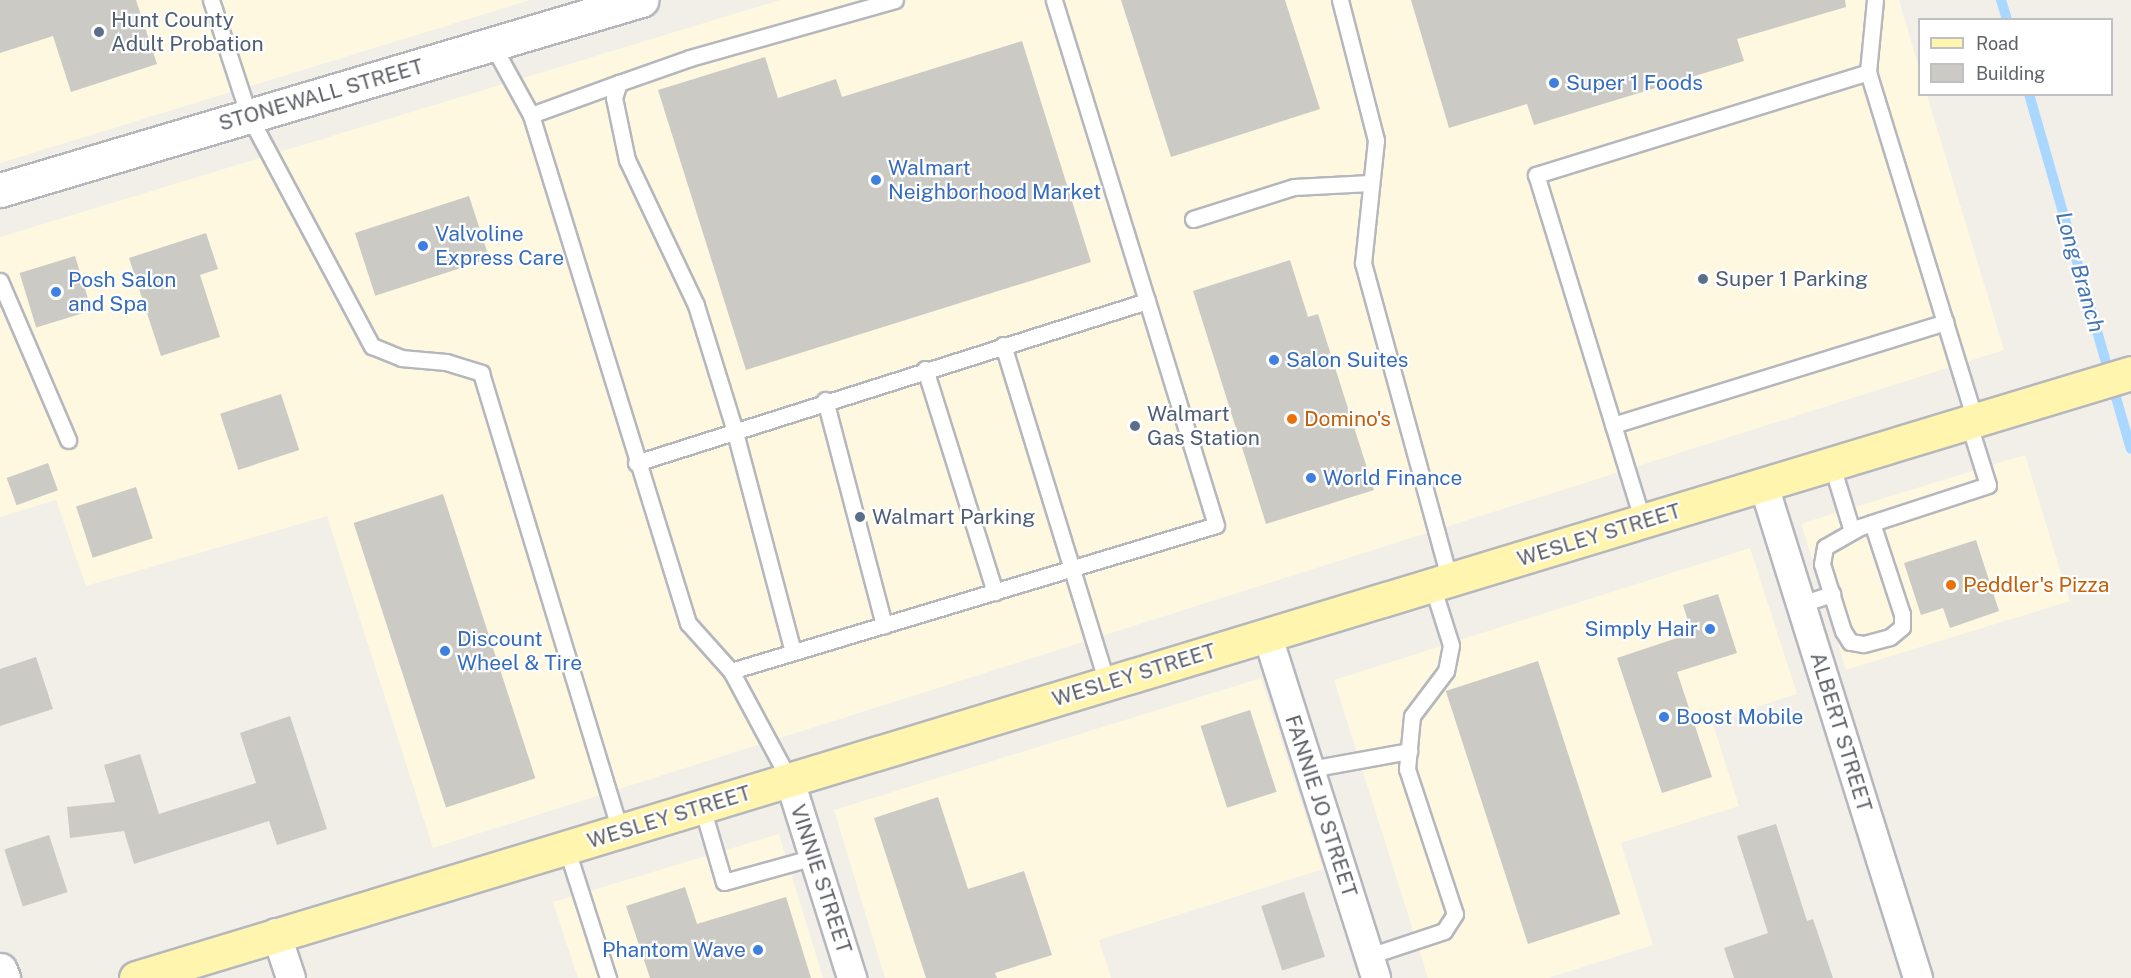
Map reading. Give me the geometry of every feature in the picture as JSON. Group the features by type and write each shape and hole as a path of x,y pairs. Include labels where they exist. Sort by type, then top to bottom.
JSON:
{"main road":[{"name":"WESLEY STREET","path":"136,978 276,933 790,781 1267,634 1832,466 2026,403 2131,373"}],"street":[{"name":"STONEWALL STREET","path":"0,190 641,0"},
{"name":"ALBERT STREET","path":"1764,486 1918,978"},
{"name":"FANNIE JO STREET","path":"1267,634 1372,967"},
{"name":"VINNIE STREET","path":"790,781 852,978"},
{"path":"276,933 291,978"},
{"path":"0,970 3,978"}],"lane":[{"path":"211,0 249,116 372,346 401,358 446,362 481,373 620,831"},
{"path":"531,115 619,83 895,0"},
{"path":"731,671 1216,525 1054,0"},
{"path":"1340,0 1376,140 1363,263 1441,582 1451,645 1446,671 1412,716 1407,769 1455,914 1444,931 1372,967"},
{"path":"1872,523 1902,614 1902,627 1875,643 1850,642 1846,637 1822,564 1825,547 1852,531 1872,523 1988,485 1945,322 1868,72 1875,0"},
{"path":"492,44 531,115 636,463 688,623 731,671 790,781"},
{"path":"1643,522 1536,174 1868,72"},
{"path":"619,83 614,98 627,160 696,305 734,428 793,652"},
{"path":"1193,219 1294,187 1370,183"},
{"path":"0,280 68,440"},
{"path":"636,463 734,428 1147,301"},
{"path":"1613,425 1945,322"},
{"path":"1003,345 1107,683"},
{"path":"925,369 995,592"},
{"path":"825,400 884,625"},
{"path":"1832,466 1852,531"},
{"path":"1801,604 1832,594"},
{"path":"1310,769 1409,751"},
{"path":"702,807 724,882 814,857"},
{"path":"566,847 608,978"}],"shaded area":[{"path":"0,0 530,0 0,163"},
{"path":"780,0 1899,0 1918,65 1918,96 1927,96 2004,350 433,848 327,516 86,586 56,500 0,517 0,237"},
{"path":"2025,455 2070,601 1846,670 1801,523"},
{"path":"1750,548 1797,694 1712,721 1739,806 1621,843 1653,945 1548,978 1428,978 1334,680"},
{"path":"1261,678 1323,869 1099,940 1111,978 885,978 834,810"},
{"path":"779,834 823,978 578,978 553,902"}],"building":[{"name":"Hunt County Adult Probation","path":"0,0 136,0 157,64 71,92 53,36 0,53"},
{"path":"1121,0 1285,0 1320,109 1171,157"},
{"name":"Super 1 Foods","path":"1411,0 1845,0 1846,7 1737,39 1744,61 1534,125 1527,104 1449,128"},
{"name":"Walmart Neighborhood Market","path":"1022,41 1091,262 746,370 658,90 765,57 778,98 836,79 842,97"},
{"name":"Valvoline Express Care","path":"469,196 489,259 375,296 355,233"},
{"path":"206,233 218,269 200,275 220,337 161,356 129,258"},
{"name":"Posh Salon and Spa","path":"75,256 92,311 36,327 20,273"},
{"path":"1290,260 1308,317 1318,314 1374,490 1266,524 1193,291"},
{"path":"281,394 299,450 238,470 220,414"},
{"path":"48,463 58,490 17,505 7,478"},
{"path":"136,487 153,538 93,558 76,506"},
{"name":"Discount Wheel & Tire","path":"443,494 535,778 446,807 354,523"},
{"name":"Peddler's Pizza","path":"1976,540 1999,611 1950,628 1943,608 1921,615 1904,563"},
{"name":"Boost Mobile","path":"1718,594 1737,653 1677,672 1712,777 1662,793 1617,658 1692,633 1683,605"},
{"path":"36,657 53,709 0,726 0,669"},
{"path":"1538,661 1620,914 1528,944 1446,691"},
{"path":"1250,710 1277,792 1227,808 1201,726"},
{"path":"290,716 327,829 277,845 269,821 134,864 124,831 70,838 67,807 115,802 104,765 140,754 159,814 256,783 240,733"},
{"path":"938,797 968,889 1024,871 1052,955 995,973 997,978 926,978 874,818"},
{"path":"1776,824 1807,921 1813,919 1833,978 1734,978 1724,948 1768,933 1737,836"},
{"path":"49,835 68,892 23,907 4,850"},
{"path":"685,887 697,924 786,897 811,978 650,978 626,906"},
{"path":"1304,892 1325,957 1282,971 1261,906"}],"waterway":[{"name":"Long Branch","path":"2001,0 2006,18"},
{"name":"Long Branch","path":"2030,96 2131,449"}],"place":[{"name":"Hunt County Adult Probation","path":"99,32"},
{"name":"Super 1 Foods","path":"1554,83"},
{"name":"Walmart Neighborhood Market","path":"876,180"},
{"name":"Valvoline Express Care","path":"423,246"},
{"name":"Super 1 Parking","path":"1703,279"},
{"name":"Posh Salon and Spa","path":"56,292"},
{"name":"Salon Suites","path":"1274,360"},
{"name":"Domino's","path":"1292,419"},
{"name":"Walmart Gas Station","path":"1135,426"},
{"name":"World Finance","path":"1311,478"},
{"name":"Walmart Parking","path":"860,517"},
{"name":"Peddler's Pizza","path":"1951,585"},
{"name":"Simply Hair","path":"1710,629"},
{"name":"Discount Wheel & Tire","path":"445,651"},
{"name":"Boost Mobile","path":"1664,717"},
{"name":"Phantom Wave","path":"758,950"}]}
